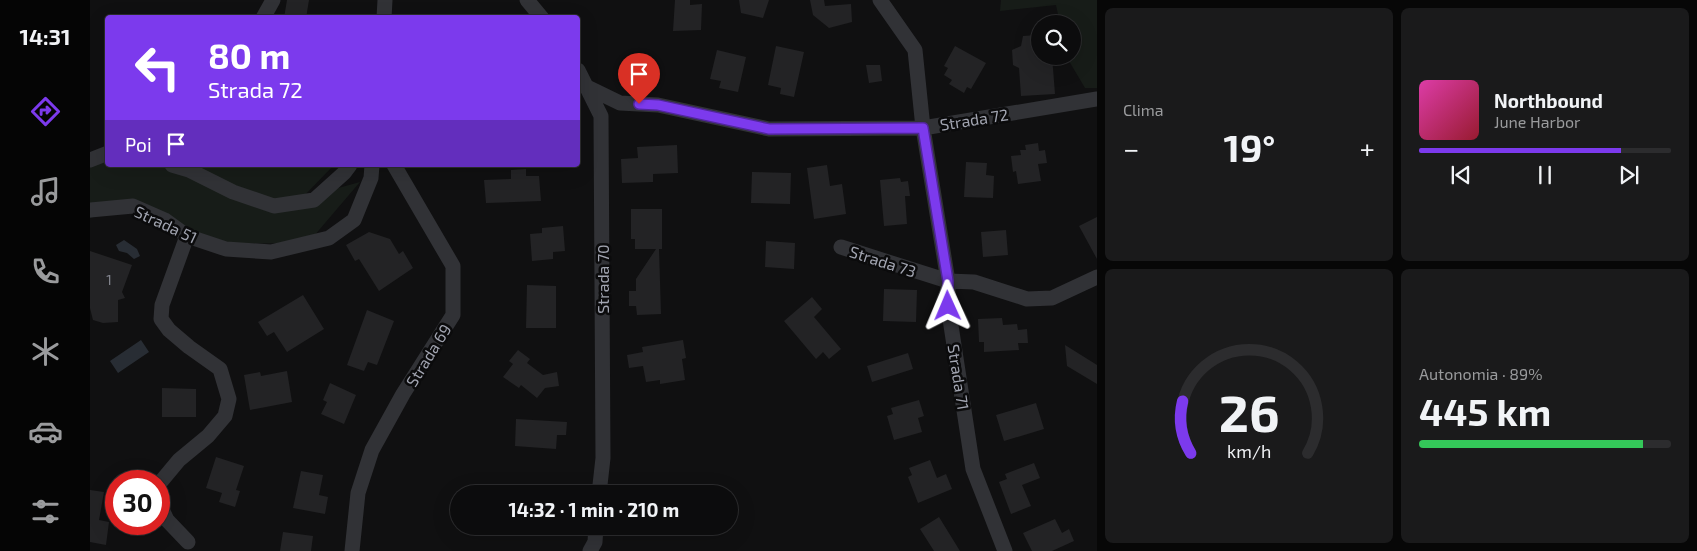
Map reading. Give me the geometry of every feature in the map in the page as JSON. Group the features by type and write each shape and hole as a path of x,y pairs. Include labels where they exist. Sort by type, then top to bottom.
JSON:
{"street":[{"path":"264,15 273,0"},
{"path":"384,15 386,0"},
{"path":"527,0 540,15"},
{"name":"Strada 71","path":"880,0 915,50 923,128 948,281 948,306 973,469 1005,551"},
{"name":"Strada 70","path":"580,74 601,116 603,458 600,485"},
{"name":"Strada 72","path":"586,86 620,103 658,105 769,129 923,128 1097,98"},
{"path":"90,160 105,154"},
{"path":"178,167 233,192 274,206 314,200 348,167"},
{"name":"Strada 51","path":"90,210 133,206 165,220 187,236 226,249 271,252 328,238 354,220 372,178 372,167"},
{"name":"Strada 69","path":"352,551 358,493 372,450 403,394 453,315 453,266 395,167"},
{"path":"170,471 179,460 208,436 224,416 230,398 220,369 169,330 161,319 162,304 187,236"},
{"name":"Strada 73","path":"841,247 948,281 974,282 1027,299 1052,298 1097,277"},
{"path":"170,523 188,542"},
{"path":"590,551 595,542 595,535"}],"shaded area":[{"path":"1001,0 1097,0 1097,88 1085,88 1071,65 1081,65 1081,15 1058,15 1056,5 1000,11"},
{"path":"105,153 105,167 332,167 302,198 360,182 308,243 213,244 133,206 90,218 90,161"},
{"path":"124,240 137,249 140,256 134,259 127,253 119,251 116,245"},
{"path":"141,340 149,352 118,373 110,361"}],"building":[{"path":"287,0 309,0 306,15 284,15"},
{"path":"675,0 690,0 690,5 702,4 701,30 673,31"},
{"path":"739,0 769,0 763,18 741,13"},
{"path":"810,0 824,0 825,6 851,4 852,22 829,28 813,15"},
{"path":"1031,35 1031,65 1053,65 1055,94 1021,96 1019,68 1013,65 1012,50 1021,46 1023,36"},
{"path":"776,46 804,52 794,97 780,94 781,88 768,85"},
{"path":"955,46 986,63 971,89 967,87 964,93 949,84 952,80 944,75 948,68 944,66"},
{"path":"717,50 746,57 738,92 719,88 721,81 710,79"},
{"path":"866,65 880,65 882,81 869,83"},
{"path":"1038,143 1039,151 1045,150 1047,163 1038,164 1041,181 1018,184 1016,171 1013,172 1011,156 1021,155 1020,150 1026,150 1025,145"},
{"path":"677,145 678,173 653,174 653,182 622,183 621,159 638,158 637,147"},
{"path":"966,162 987,163 986,175 994,176 993,198 964,197"},
{"path":"827,165 830,186 842,184 846,214 814,219 807,168"},
{"path":"526,169 526,176 539,176 541,201 486,203 484,180 511,179 511,170"},
{"path":"752,172 791,173 790,204 751,203"},
{"path":"900,178 901,182 908,181 910,196 905,196 907,224 884,226 880,180"},
{"path":"631,209 662,209 662,249 659,249 661,314 637,315 636,306 629,306 629,291 636,291 636,279 656,249 635,249 635,239 631,239"},
{"path":"1097,217 1097,259 1079,226"},
{"path":"563,226 565,251 553,252 553,259 532,261 530,234 542,233 542,228"},
{"path":"1006,230 1008,255 983,257 981,232"},
{"path":"369,232 390,239 399,254 403,251 413,268 379,291 359,259 355,261 346,245"},
{"path":"766,241 795,243 794,269 765,267"},
{"path":"90,251 132,265 122,292 125,298 118,300 118,322 103,323 93,320 90,308"},
{"path":"527,285 556,286 556,328 526,328"},
{"path":"884,289 917,290 916,322 883,321"},
{"path":"303,295 324,329 287,352 274,332 267,336 258,322"},
{"path":"812,297 822,309 814,317 841,349 829,359 823,352 816,359 784,321"},
{"path":"367,310 394,321 377,365 368,362 364,371 347,365"},
{"path":"1002,318 1003,325 1017,324 1018,330 1027,329 1028,343 1018,343 1019,350 984,352 984,342 979,342 978,319"},
{"path":"683,340 686,358 682,359 685,380 660,384 660,380 646,382 643,366 629,368 627,355 643,352 642,347"},
{"path":"1065,345 1097,365 1097,384 1067,366"},
{"path":"518,350 530,359 527,363 543,375 557,372 559,386 545,388 537,398 521,385 519,388 503,377 513,364 509,361"},
{"path":"908,353 913,369 872,382 867,366"},
{"path":"287,371 292,402 250,410 244,375 260,372 261,376"},
{"path":"330,383 356,395 344,424 321,414 327,402 323,400"},
{"path":"162,388 196,389 196,417 162,417"},
{"path":"919,400 924,416 918,418 922,432 894,440 887,416 893,414 891,408"},
{"path":"1036,403 1044,429 1004,441 996,415"},
{"path":"516,419 567,422 566,435 557,435 556,449 515,446"},
{"path":"216,457 244,466 236,490 240,491 235,507 219,502 222,493 206,488"},
{"path":"930,460 937,478 946,474 952,489 918,503 908,477 912,475 909,468"},
{"path":"1034,463 1040,478 1022,485 1031,506 1011,514 999,482 1007,479 1005,474"},
{"path":"301,471 323,475 319,495 328,497 325,514 293,508"},
{"path":"90,490 104,492 99,520 105,521 105,535 107,535 106,545 90,542"},
{"path":"939,517 960,551 934,551 920,529"},
{"path":"1055,519 1062,533 1069,529 1074,541 1052,551 1032,551 1023,533"},
{"path":"283,532 313,536 311,551 280,551"}],"route":[{"path":"639,104 658,105 769,129 923,128 948,281 948,306"}]}
